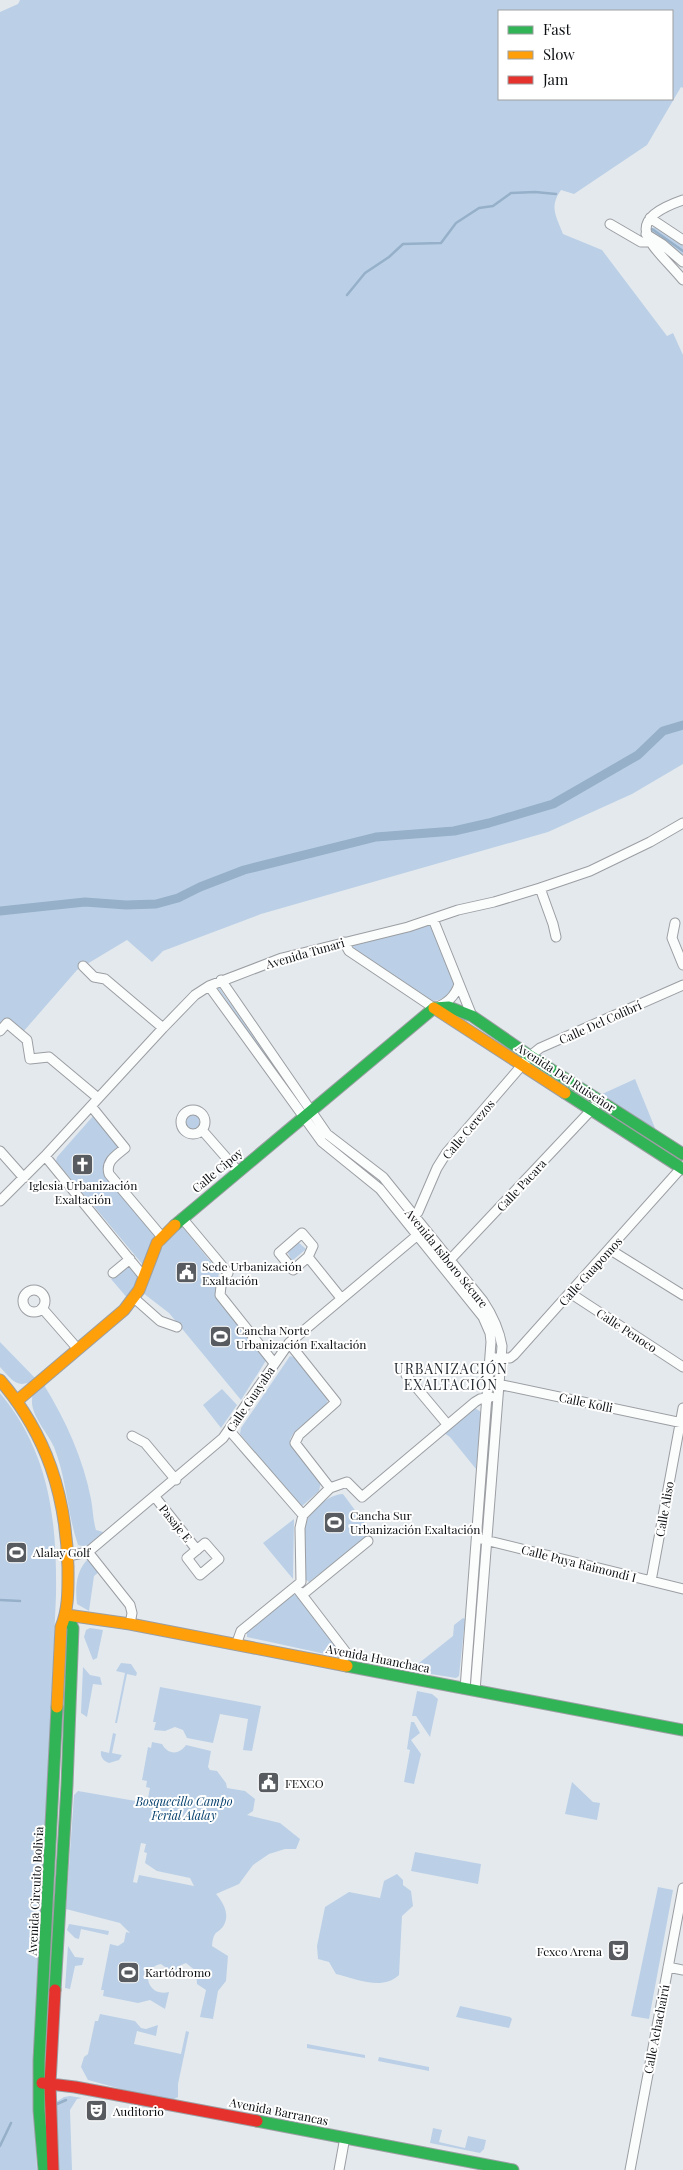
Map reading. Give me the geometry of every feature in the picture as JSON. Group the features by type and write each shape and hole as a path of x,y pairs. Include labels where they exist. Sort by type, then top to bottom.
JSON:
{"main road":[{"name":"Avenida Del Ruiseñor","path":"434,1008 449,1007 472,1016 526,1061 591,1110 682,1168"},
{"name":"Avenida Del Ruiseñor","path":"434,1008 600,1101 683,1154"},
{"name":"Calle Cipoy","path":"18,1400 124,1310 134,1298 155,1248 162,1237 182,1218 434,1008"},
{"name":"Avenida Circuito Bolivia","path":"0,1380 18,1400 36,1431 56,1480 62,1503 68,1556 67,1615 61,1627 45,2083 40,2130 44,2170"},
{"name":"Avenida Huanchaca","path":"67,1615 130,1624 683,1730"},
{"name":"Avenida Circuito Bolivia","path":"45,2083 53,2170"},
{"name":"Avenida Barrancas","path":"45,2083 345,2137 513,2170"}],"street":[{"path":"610,224 641,242 647,238 650,218 655,212 683,200"},
{"path":"650,218 683,240"},
{"path":"647,238 662,244 683,262"},
{"path":"647,238 683,280"},
{"name":"Avenida Tunari","path":"0,1201 45,1156 195,995 210,986 221,980 282,958 494,902 590,871 650,842 683,823"},
{"path":"540,888 556,937"},
{"path":"433,919 472,1016"},
{"path":"675,923 672,938 683,965"},
{"name":"Avenida Del Ruiseñor","path":"344,942 350,951 434,1008"},
{"path":"83,966 94,977 105,979 163,1028"},
{"name":"Avenida Isiboro Sécure","path":"221,980 306,1114"},
{"name":"Calle Cipoy","path":"434,1008 443,1005 452,998 459,984"},
{"name":"Avenida Isiboro Sécure","path":"210,986 306,1114 328,1134 383,1177 442,1267 483,1317 490,1333 493,1383 486,1539 470,1690"},
{"name":"Calle Del Colibrí","path":"526,1061 540,1048 683,986"},
{"path":"0,1031 7,1023 27,1040 30,1059 49,1057 98,1098"},
{"name":"Calle Cerezos","path":"411,1221 418,1212 437,1168 447,1152 526,1061"},
{"name":"Calle Pacara","path":"442,1267 600,1101"},
{"path":"91,1106 125,1148 110,1162 108,1166 109,1174 162,1237"},
{"path":"202,1130 238,1170"},
{"path":"0,1150 24,1178"},
{"path":"45,1156 144,1277"},
{"name":"Calle Guapomos","path":"490,1358 510,1358 514,1355 682,1168"},
{"path":"182,1218 228,1273 221,1286 220,1295 274,1363"},
{"name":"Avenida Isiboro Sécure","path":"420,1233 450,1260 493,1316 499,1330 502,1346 493,1383"},
{"name":"Calle Guayaba","path":"68,1556 88,1552 176,1480 229,1430 289,1343 420,1233"},
{"path":"609,1249 683,1295"},
{"path":"308,1257 341,1298"},
{"path":"113,1273 130,1259"},
{"name":"Calle Penoco","path":"570,1293 683,1367"},
{"path":"134,1298 160,1321 177,1327"},
{"path":"42,1308 77,1348"},
{"path":"289,1343 336,1402 298,1435 294,1443 330,1488"},
{"path":"406,1375 447,1424"},
{"name":"Calle Kolli","path":"493,1383 682,1422"},
{"path":"236,1645 241,1630 301,1582 300,1528 303,1515 330,1488 348,1482 362,1496 474,1402 492,1397"},
{"name":"Avenida Isiboro Sécure","path":"470,1690 475,1538 492,1397"},
{"name":"Calle Aliso","path":"651,1581 682,1422 683,1408"},
{"path":"229,1430 303,1515"},
{"path":"132,1436 144,1443 176,1480"},
{"name":"Pasaje E","path":"154,1497 197,1550"},
{"name":"Calle Puya Raimondi I","path":"475,1538 486,1539 683,1589"},
{"path":"302,1595 368,1541"},
{"path":"88,1552 130,1605 132,1613 130,1624"},
{"path":"296,1587 345,1651 343,1666"},
{"name":"Calle Achachairú","path":"630,2170 683,1888"},
{"path":"668,1967 683,1970"},
{"path":"339,2170 345,2137"}],"green space":[{"path":"20,0 683,0 683,88 681,87 647,145 574,194 561,190 555,202 555,212 563,234 602,250 667,336 673,333 683,355 683,764 632,794 548,832 261,914 163,951 152,962 127,940 77,970 23,1032 8,1018 0,1026 0,12 18,4"},
{"path":"654,227 683,246 683,255 650,232"},
{"path":"426,925 432,927 454,980 449,993 438,1000 428,1001 352,948 354,943"},
{"path":"218,986 305,1110 303,1111"},
{"path":"635,1079 657,1133 600,1095"},
{"path":"94,1115 120,1148 104,1165 105,1172 157,1238 143,1265 56,1161 57,1157"},
{"path":"193,1115 199,1117 201,1123 199,1129 193,1131 187,1129 185,1123 187,1117"},
{"path":"181,1225 219,1272 216,1294 267,1359 241,1400 169,1313 143,1293 162,1249"},
{"path":"298,1242 306,1249 292,1261 287,1251"},
{"path":"130,1265 137,1272 139,1280 129,1300 111,1279"},
{"path":"0,1342 36,1379 20,1384 8,1376 0,1367"},
{"path":"290,1356 296,1358 328,1399 322,1411 298,1429 290,1440 291,1446 321,1482 319,1491 301,1507 240,1434 241,1428"},
{"path":"44,1385 60,1412 78,1454 88,1484 96,1530 107,1533 94,1543 86,1546 78,1545 58,1459 54,1447 33,1408 33,1394"},
{"path":"222,1389 237,1405 221,1428 203,1405"},
{"path":"0,1393 17,1416 30,1439 40,1464 52,1514 55,1541 56,1595 34,2110 37,2170 0,2170"},
{"path":"475,1408 481,1412 476,1469 450,1437 444,1433"},
{"path":"488,1422 491,1422 483,1535 480,1534"},
{"path":"343,1494 372,1533 309,1582 305,1579 305,1524 311,1514 326,1500"},
{"path":"294,1519 293,1579 263,1543"},
{"path":"478,1549 482,1549 472,1677 469,1677"},
{"path":"89,1558 99,1572 94,1576 89,1611 77,1604 76,1591 79,1573"},
{"path":"292,1595 297,1595 342,1652 342,1656 339,1657 247,1637 247,1632"},
{"path":"463,1618 465,1619 459,1676 456,1678 412,1671 414,1667 453,1636 454,1625"},
{"path":"90,1628 103,1630 97,1658 93,1660 84,1637 86,1630"},
{"path":"121,1663 131,1664 137,1673 136,1676 127,1674 117,1723 115,1723 125,1673 116,1671"},
{"path":"83,1667 90,1675 100,1677 102,1685 93,1684 87,1717 81,1713"},
{"path":"160,1687 261,1706 252,1751 243,1750 248,1719 220,1714 213,1743 187,1738 183,1730 175,1727 165,1731 154,1730 156,1722 153,1722"},
{"path":"417,1691 432,1694 438,1699 430,1737 416,1716 412,1716"},
{"path":"411,1722 414,1722 420,1733 411,1740 421,1754 414,1784 404,1782 410,1750 407,1749"},
{"path":"113,1733 116,1734 112,1753 122,1755 119,1760 109,1763 101,1756 101,1751 109,1753"},
{"name":"Bosquecillo Campo Ferial Alalay","path":"152,1742 162,1744 170,1752 180,1751 186,1745 211,1751 208,1767 210,1770 217,1771 226,1783 227,1788 245,1791 255,1799 253,1811 247,1815 280,1823 300,1839 296,1849 285,1849 269,1854 253,1865 239,1884 216,1894 226,1912 226,1921 215,1934 212,1946 228,1956 226,1981 218,1991 213,2019 200,2017 206,1990 197,1984 196,1971 186,1963 179,1966 176,1976 173,1969 170,1971 161,1964 150,1971 148,1982 151,1987 161,1993 169,1992 165,2009 150,2000 138,2003 103,1996 104,1990 101,1990 110,1944 118,1946 124,1942 126,1932 130,1933 120,1923 66,1909 74,1795 78,1791 147,1803 150,1788 146,1787 147,1781 142,1780 148,1747 151,1748","holes":["141,1843 146,1844 144,1852 147,1853 145,1863 157,1871 190,1878 194,1886 139,1875 137,1883 133,1882"]},
{"path":"572,1782 593,1802 600,1803 597,1820 565,1814"},
{"path":"415,1852 481,1864 478,1884 411,1871"},
{"path":"397,1874 403,1880 403,1885 411,1891 413,1906 402,1916 399,1975 392,1980 377,1983 336,1974 329,1962 318,1959 317,1946 325,1907 349,1892 380,1898 384,1881"},
{"path":"658,1887 673,1890 649,2019 631,2016"},
{"path":"69,1924 109,1931 108,1935 81,1929 79,1939 75,1938 67,1930"},
{"path":"68,1946 75,1957 84,1958 82,1965 75,1966 70,1989 65,1988"},
{"path":"460,2006 510,2017 512,2019 509,2028 456,2017"},
{"path":"100,2014 135,2021 141,2028 146,2029 158,2025 156,2036 137,2031 134,2044 181,2054 186,2031 189,2032 178,2084 178,2097 169,2102 88,2080 81,2067 84,2057 88,2054 95,2021 98,2021"},
{"path":"307,2044 365,2055 365,2058 307,2048"},
{"path":"379,2057 429,2067 429,2071 378,2061"},
{"path":"70,2096 82,2098 77,2099 70,2110 72,2170 58,2170 56,2102"},
{"path":"433,2128 442,2130 439,2142 465,2148 468,2136 486,2140 484,2149 480,2153 430,2143"}],"waterway":[{"path":"347,295 365,273 389,257 403,244 441,243 456,223 479,208 493,206 511,193 535,192 556,194"},
{"path":"652,229 683,251"},
{"path":"0,911 85,902 126,905 156,904 178,898 200,887 244,870 376,837 454,831 489,823 553,804 638,755 663,731 683,725"},
{"path":"0,1600 20,1601"},
{"path":"57,2104 66,2100"},
{"path":"0,2146 11,2123"}],"traffic: fast":[{"path":"434,1008 449,1007 472,1016 530,1056 683,1154"},
{"path":"175,1225 434,1008"},
{"path":"565,1093 683,1169"},
{"path":"55,1990 67,1785 73,1628 67,1615"},
{"path":"347,1666 683,1730"},
{"path":"44,2170 39,2110 39,2061 57,1707"},
{"path":"257,2121 513,2170"}],"traffic: slow":[{"path":"434,1008 565,1093"},
{"path":"18,1400 124,1310 139,1290 157,1243 175,1225"},
{"path":"0,1380 30,1422 42,1444 51,1467 63,1515 68,1567 68,1590 67,1605 61,1627 57,1707"},
{"path":"67,1615 130,1624 347,1666"}],"traffic: jam":[{"path":"53,2170 50,2084 55,1990"},
{"path":"42,2083 75,2087 257,2121"}],"place":[{"name":"Iglesia Urbanización Exaltación","path":"83,1164"},
{"name":"Sede Urbanización Exaltación","path":"186,1273"},
{"name":"Cancha Norte Urbanización Exaltación","path":"220,1337"},
{"name":"Cancha Sur Urbanización Exaltación","path":"334,1522"},
{"name":"Alalay Golf","path":"17,1552"},
{"name":"FEXCO","path":"269,1783"},
{"name":"Fexco Arena","path":"618,1951"},
{"name":"Kartódromo","path":"129,1972"},
{"name":"Auditorio","path":"97,2111"}],"district":[{"name":"URBANIZACIÓN EXALTACIÓN","path":"451,1376"}]}
